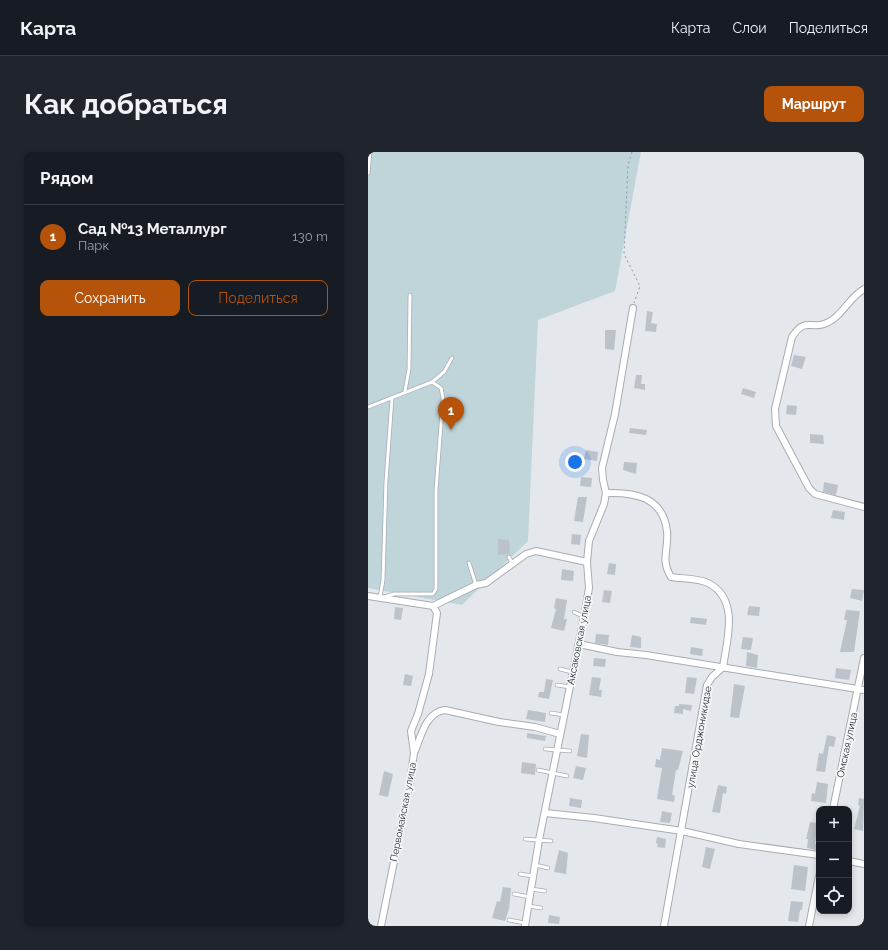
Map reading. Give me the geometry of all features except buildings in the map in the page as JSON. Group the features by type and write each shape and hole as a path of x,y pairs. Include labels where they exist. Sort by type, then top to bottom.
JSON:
{"street":[{"path":"864,289 856,294 836,317 823,325 810,324 797,330 792,337 775,409 776,426 809,488 815,494 864,507"},
{"name":"Аксаковская улица","path":"525,925 539,840 584,617 588,588 586,562 589,541 604,504 606,494 602,468 615,414 633,308"},
{"path":"606,494 623,493 652,501 660,510 667,531 665,567 672,577 707,582 717,589 723,597 727,605 730,620 723,668"},
{"path":"368,596 433,606 476,585 486,583 511,560 536,551 586,562"},
{"name":"Первомайская улица","path":"381,926 414,753 411,731 418,714 429,674 437,613 433,606"},
{"path":"579,644 617,652 861,689"},
{"name":"Омская улица","path":"834,806 861,689 864,658"},
{"name":"улица Орджоникидзе","path":"664,926 707,685 712,677 723,668"},
{"path":"414,753 424,727 432,715 438,711 445,710 499,722 535,727 560,734"},
{"path":"545,813 594,818 682,831 739,844 816,855"},
{"path":"852,862 864,864"},
{"path":"809,926 819,878"}],"lane":[{"path":"368,172 370,152"},
{"path":"405,391 409,369 410,295"},
{"path":"368,407 392,398 405,391 432,382 444,372 452,358"},
{"path":"392,398 386,481 384,580 380,598 394,594 433,594 436,589 436,490 443,398 441,388 432,382"},
{"path":"469,563 476,585"},
{"path":"574,612 584,617"},
{"path":"560,669 572,672"},
{"path":"557,684 570,687"},
{"path":"551,713 564,715"},
{"path":"545,749 570,751"},
{"path":"538,770 567,776"},
{"path":"525,839 551,841"},
{"path":"535,865 548,868"},
{"path":"520,874 533,876"},
{"path":"531,888 545,891"},
{"path":"514,894 530,897"},
{"path":"528,906 541,908"},
{"path":"509,920 525,925"}],"path":[{"path":"632,152 628,165 624,254 640,286 633,308"}],"shaded area":[{"path":"368,152 641,152 615,291 538,320 528,541 462,605 368,588"}],"place":[{"name":"Сад №13 Металлург","path":"451,430"}]}
